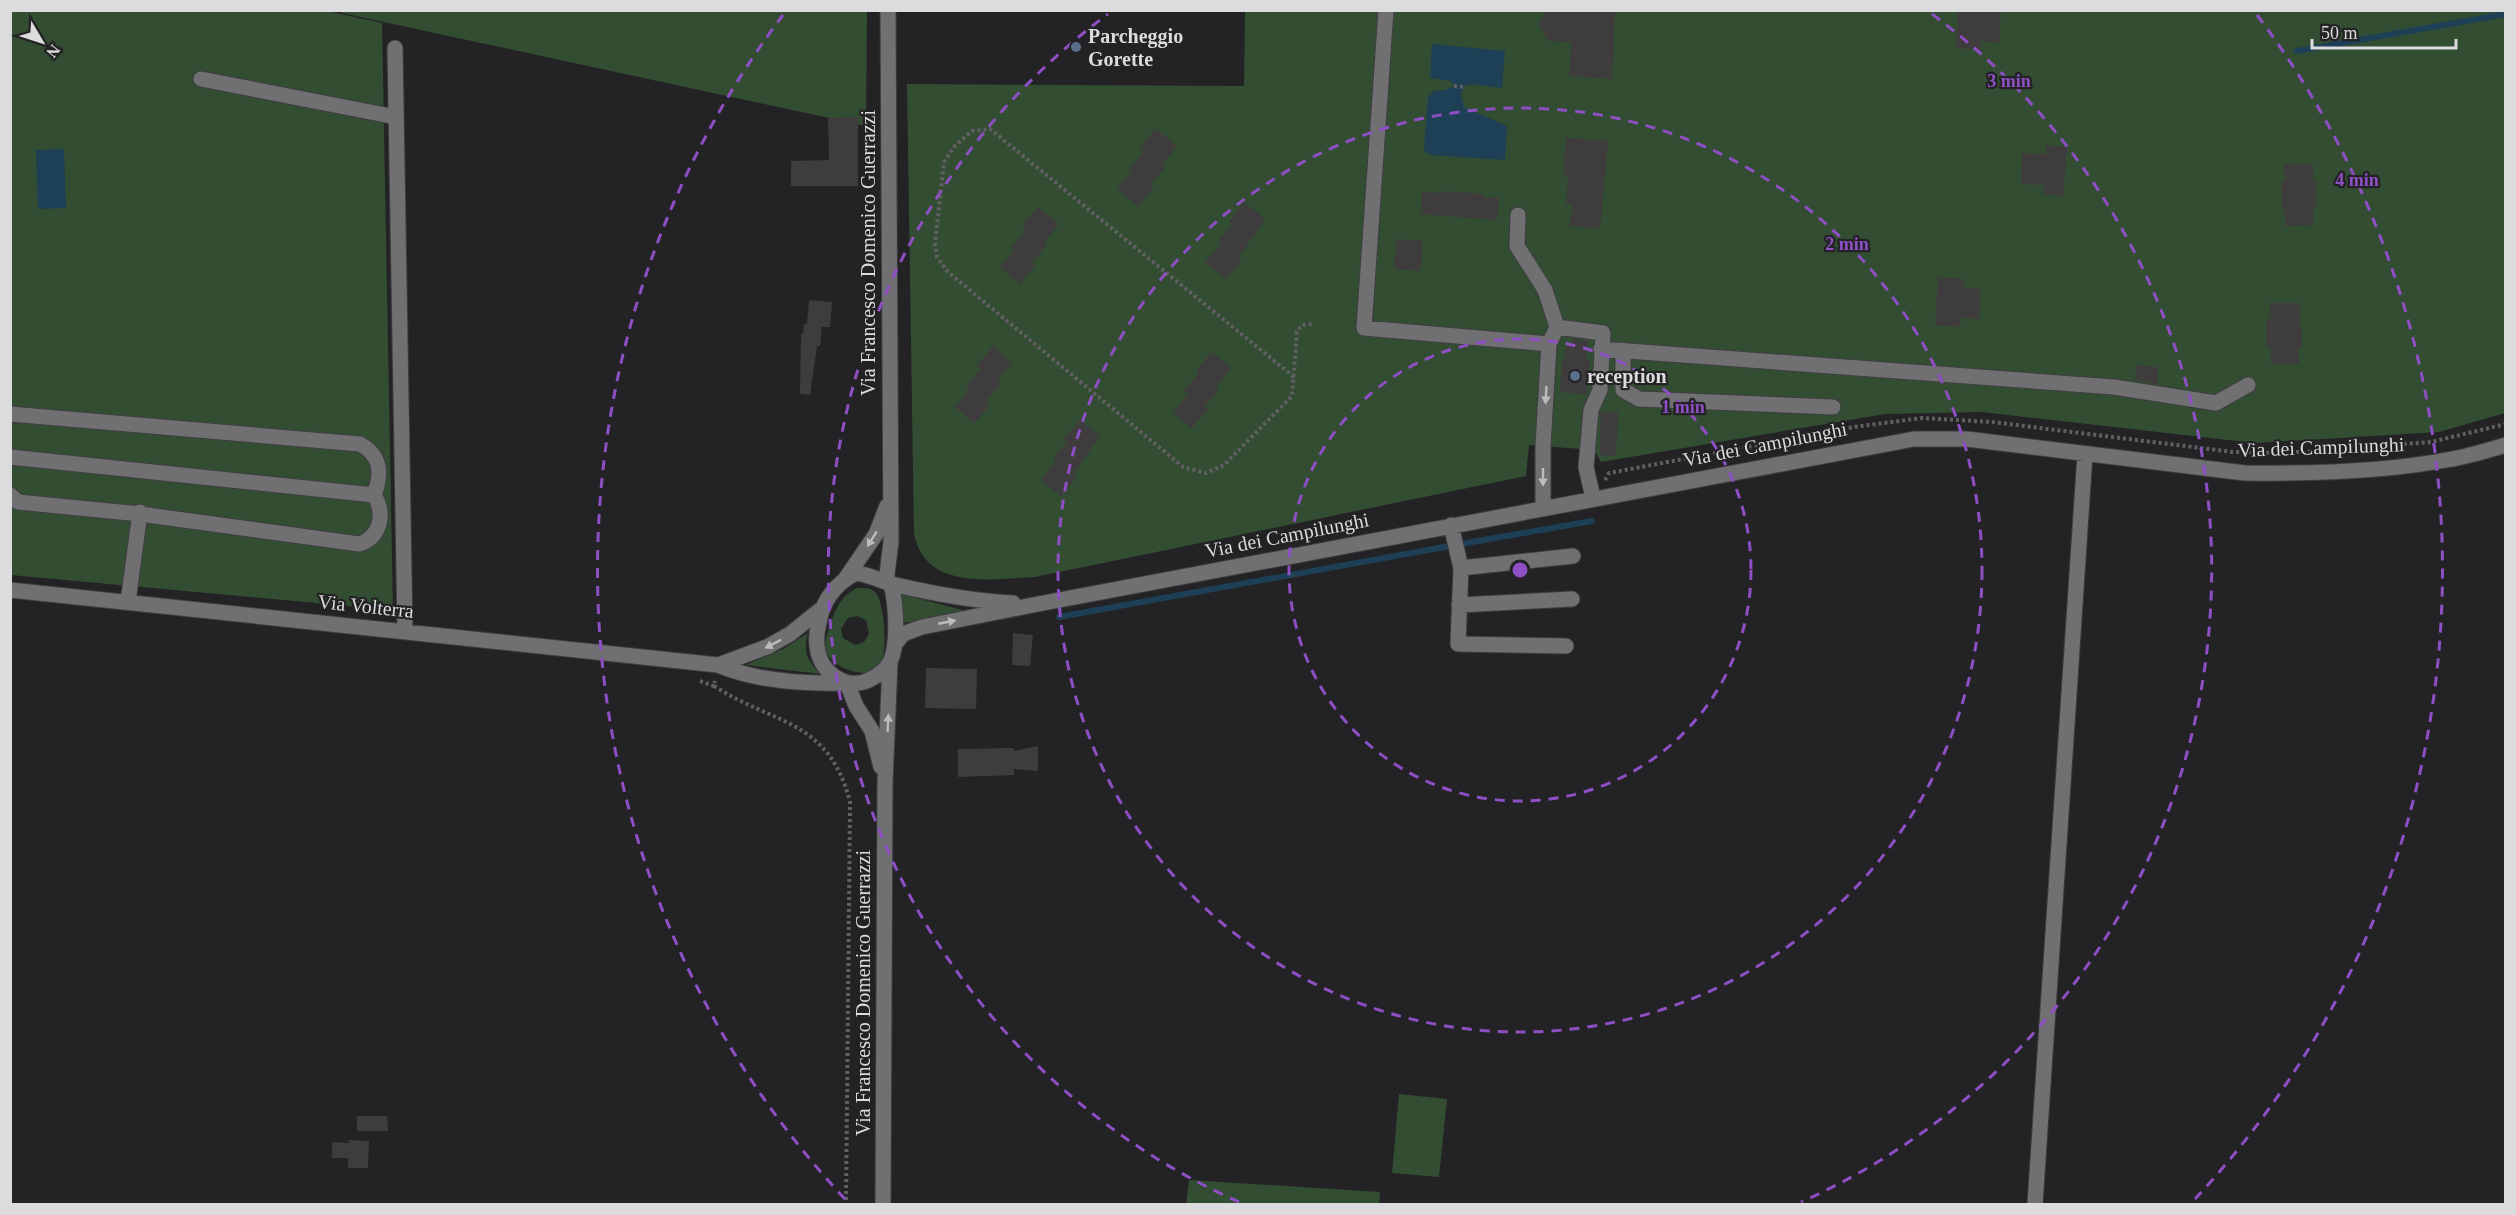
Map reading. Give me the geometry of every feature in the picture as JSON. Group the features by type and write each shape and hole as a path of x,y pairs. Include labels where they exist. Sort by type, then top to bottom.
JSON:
{"street":[{"name":"Via Francesco Domenico Guerrazzi","path":"888,10 891,494 888,583"},
{"path":"1386,10 1364,328 1549,344"},
{"path":"395,48 405,631"},
{"path":"201,79 396,117"},
{"path":"1518,215 1517,246 1545,290 1557,327 1549,344 1543,446 1543,508"},
{"path":"1557,327 1603,333 1600,390 1591,410 1586,467 1593,498"},
{"path":"1601,349 2114,387 2216,403 2248,385"},
{"path":"1623,350 1623,390 1639,399 1833,407"},
{"path":"10,414 360,444 369,449 380,468 380,479 374,495"},
{"name":"Via dei Campilunghi","path":"895,644 903,634 922,627 1593,498 1914,439 1967,439 2244,473 2270,474 2407,466 2453,459 2505,446"},
{"path":"2035,1204 2085,454"},
{"path":"10,458 374,495"},
{"name":"Via Francesco Domenico Guerrazzi","path":"845,579 876,534 891,494"},
{"path":"10,495 18,502 140,513 358,544 370,541 377,531 380,515 379,503 374,495"},
{"path":"128,602 140,513"},
{"path":"1451,525 1461,568 1458,644 1566,646"},
{"path":"1461,568 1573,556"},
{"path":"856,573 868,574 888,583 894,598 895,644 890,663 879,675 865,682 845,683 830,673 817,648 820,610 835,588 856,573"},
{"name":"Via dei Campilunghi","path":"888,583 972,601 1038,604"},
{"name":"Via Volterra","path":"10,590 718,665 739,674 816,684 845,683"},
{"path":"1459,605 1572,599"},
{"name":"Via Volterra","path":"718,665 767,647 790,634 820,610"},
{"name":"Via Francesco Domenico Guerrazzi","path":"883,1204 885,782 890,663"},
{"name":"Via Francesco Domenico Guerrazzi","path":"845,683 872,731 885,782"},
{"path":"816,684 845,697 856,706"}],"path":[{"path":"357,10 364,10"},
{"path":"1454,86 1464,87"},
{"path":"1294,377 990,129 972,131 954,147 944,162 936,243 937,257 948,272 1183,467 1206,473 1224,465 1292,396 1294,377 1297,332 1302,325 1313,324"},
{"path":"2217,450 2284,453 2401,445 2451,438 2505,424"},
{"path":"714,686 729,696 802,729 829,754 848,794 850,802 846,1204"}],"green space":[{"path":"322,10 382,23 393,610 11,575 10,11"},
{"path":"343,10 867,11 866,126 342,13"},
{"path":"1245,10 2505,11 2505,413 2439,432 2255,443 1982,412 1885,414 1601,462 1594,450 1529,445 1526,476 1035,577 981,579 962,578 946,573 932,565 921,552 914,534 907,84 1244,86"},
{"path":"858,588 871,589 875,592 881,607 884,653 878,668 866,673 848,670 834,662 826,652 824,645 835,612 850,592","holes":["857,616 866,620 869,634 864,642 855,645 843,638 841,629 848,618"]},
{"path":"901,594 970,612 970,615 902,623"},
{"path":"808,633 807,656 821,674 746,665 783,649"},
{"path":"1399,1094 1447,1099 1439,1177 1392,1173"},
{"path":"1189,1180 1380,1192 1379,1204 1186,1204"}],"water":[{"path":"1432,44 1505,51 1502,88 1472,84 1464,86 1461,94 1464,107 1507,126 1505,160 1431,155 1424,151 1428,97 1434,91 1454,86 1451,81 1430,78"},
{"path":"64,149 66,208 38,209 36,150"}],"building":[{"path":"1547,10 1615,10 1612,79 1569,76 1572,42 1548,41 1539,24"},
{"path":"1958,10 2001,11 1999,43 1981,41 1980,50 1956,48"},
{"path":"858,117 858,186 791,186 791,161 829,160 828,118"},
{"path":"1156,129 1177,146 1162,165 1165,167 1151,184 1154,187 1138,206 1117,189 1132,171 1130,168 1144,151 1140,148"},
{"path":"1566,138 1608,141 1600,229 1570,226 1572,205 1566,204 1568,176 1563,175"},
{"path":"2046,145 2067,147 2063,196 2043,194 2044,185 2021,184 2022,153 2046,154"},
{"path":"2313,164 2317,207 2313,208 2313,225 2285,226 2281,181 2285,181 2284,165"},
{"path":"1443,191 1484,194 1484,197 1499,198 1497,220 1421,214 1422,192 1442,193"},
{"path":"1244,202 1265,219 1239,257 1242,260 1226,279 1205,263 1221,244 1218,242 1232,224 1229,222"},
{"path":"1038,207 1059,224 1044,242 1047,244 1032,262 1035,265 1020,284 1000,267 1014,250 1011,248 1026,230 1022,226"},
{"path":"1397,239 1423,241 1420,271 1394,269"},
{"path":"1938,277 1964,279 1963,287 1981,289 1979,319 1961,318 1960,327 1935,325"},
{"path":"809,300 832,302 830,327 822,327 820,346 817,346 810,395 800,394 801,334 803,334 804,324 807,324"},
{"path":"2270,303 2299,303 2302,347 2298,347 2299,364 2271,364 2271,347 2267,347 2267,319 2271,319"},
{"name":"reception","path":"1572,339 1588,341 1586,359 1590,360 1587,394 1560,392 1562,359 1565,359 1566,346 1571,346"},
{"path":"993,346 1012,363 997,381 1001,383 986,401 990,405 974,423 955,407 969,389 966,386 981,369 977,366"},
{"path":"1211,352 1231,368 1216,386 1219,389 1205,406 1208,409 1192,428 1173,413 1188,394 1184,391 1199,373 1196,371"},
{"path":"2136,365 2158,367 2157,384 2135,380"},
{"path":"1601,412 1618,412 1616,456 1600,455"},
{"path":"1080,420 1100,436 1073,474 1077,476 1061,496 1041,480 1056,462 1053,459 1067,442 1064,439"},
{"path":"1013,633 1033,635 1030,666 1012,665"},
{"path":"926,668 977,669 976,709 925,708"},
{"path":"1038,746 1038,771 1014,769 1014,775 958,777 958,749 1014,748 1014,751"},
{"path":"357,1116 387,1116 388,1131 357,1131"},
{"path":"348,1140 369,1141 368,1168 348,1168 348,1158 332,1158 332,1142 349,1143"}],"waterway":[{"path":"2297,51 2506,14"},
{"path":"1461,544 1592,521"},
{"path":"1059,617 1450,546"}],"place":[{"name":"Parcheggio Gorette","path":"1076,47"},
{"name":"reception","path":"1575,376"}]}
